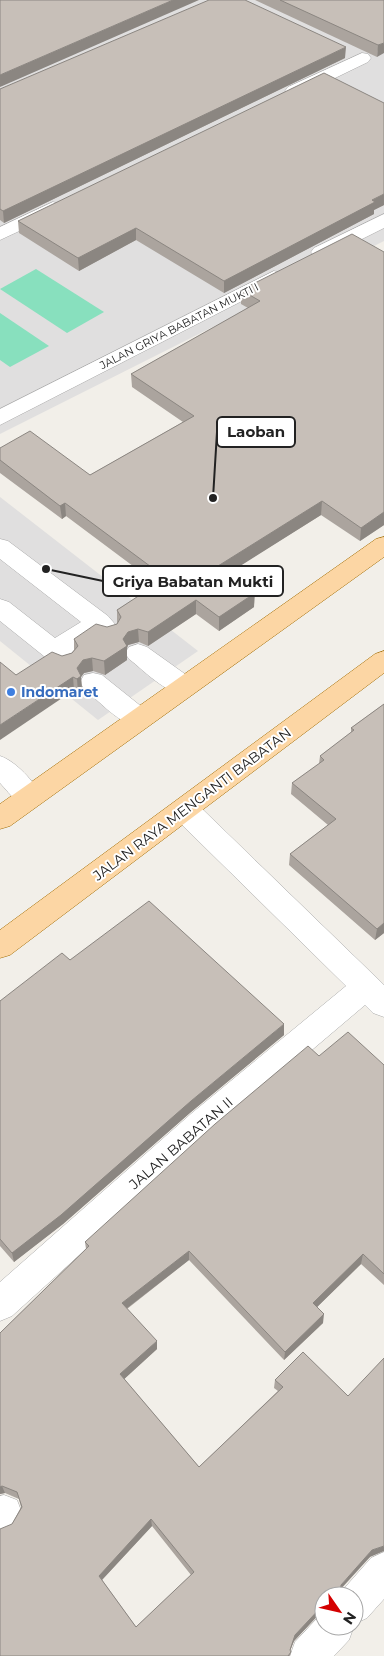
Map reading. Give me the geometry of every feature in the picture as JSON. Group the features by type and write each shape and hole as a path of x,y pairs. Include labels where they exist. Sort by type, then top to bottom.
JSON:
{"main road":[{"path":"0,818 183,686 384,545"},
{"name":"JALAN RAYA MENGANTI BABATAN","path":"0,946 384,660"}],"street":[{"path":"278,99 370,62 345,50"},
{"path":"0,234 72,199"},
{"name":"JALAN GRIYA BABATAN MUKTI I","path":"0,418 384,220"},
{"path":"0,547 104,626 59,655 0,608"},
{"path":"138,653 183,686"},
{"path":"93,682 138,718"},
{"path":"0,766 29,797"},
{"name":"JALAN BABATAN II","path":"0,1304 203,1123 375,996 185,810"},
{"path":"364,1594 384,1571"},
{"path":"309,1656 326,1636"}],"shaded area":[{"path":"0,0 384,0 384,241 0,434"},
{"path":"0,497 198,651 98,720 0,641"}],"green space":[{"path":"36,269 104,312 67,333 0,289"},
{"path":"0,313 49,346 10,367 0,360"}],"building":[{"path":"0,0 173,0 0,75"},
{"path":"209,0 245,0 346,47 3,211 0,209 0,89"},
{"path":"280,0 384,0 384,43 378,45"},
{"path":"324,73 384,103 384,194 372,200 375,202 224,281 136,228 78,258 18,221"},
{"path":"352,234 384,252 384,512 361,528 322,501 218,566 255,593 219,617 196,600 148,632 138,629 128,632 123,639 127,646 104,661 92,658 83,660 77,668 81,676 77,679 73,677 0,725 0,662 16,675 52,652 62,656 72,653 78,646 74,639 96,624 107,627 117,624 121,617 117,610 166,578 65,503 60,506 0,460 0,448 30,431 90,475 194,416 131,374 260,301 241,290"},
{"path":"384,704 384,923 377,929 290,854 336,819 292,783 324,760 320,756 354,730 351,728"},
{"path":"149,901 284,1024 191,1101 61,1215 12,1253 0,1239 0,1001 62,953 70,960"},
{"path":"348,1032 384,1065 384,1274 363,1254 313,1303 324,1314 285,1352 189,1251 122,1303 157,1341 120,1374 199,1467 283,1387 275,1380 303,1352 348,1396 384,1358 384,1546 372,1550 341,1586 314,1586 314,1615 295,1635 291,1652 288,1656 0,1656 0,1529 12,1524 22,1507 17,1492 2,1486 0,1487 0,1333 89,1246 85,1242 215,1124 308,1046 319,1056","holes":["151,1519 194,1572 136,1627 99,1576"]}],"place":[{"name":"Laoban","path":"213,498"},
{"name":"Griya Babatan Mukti","path":"46,569"},
{"name":"Indomaret","path":"11,692"}]}
